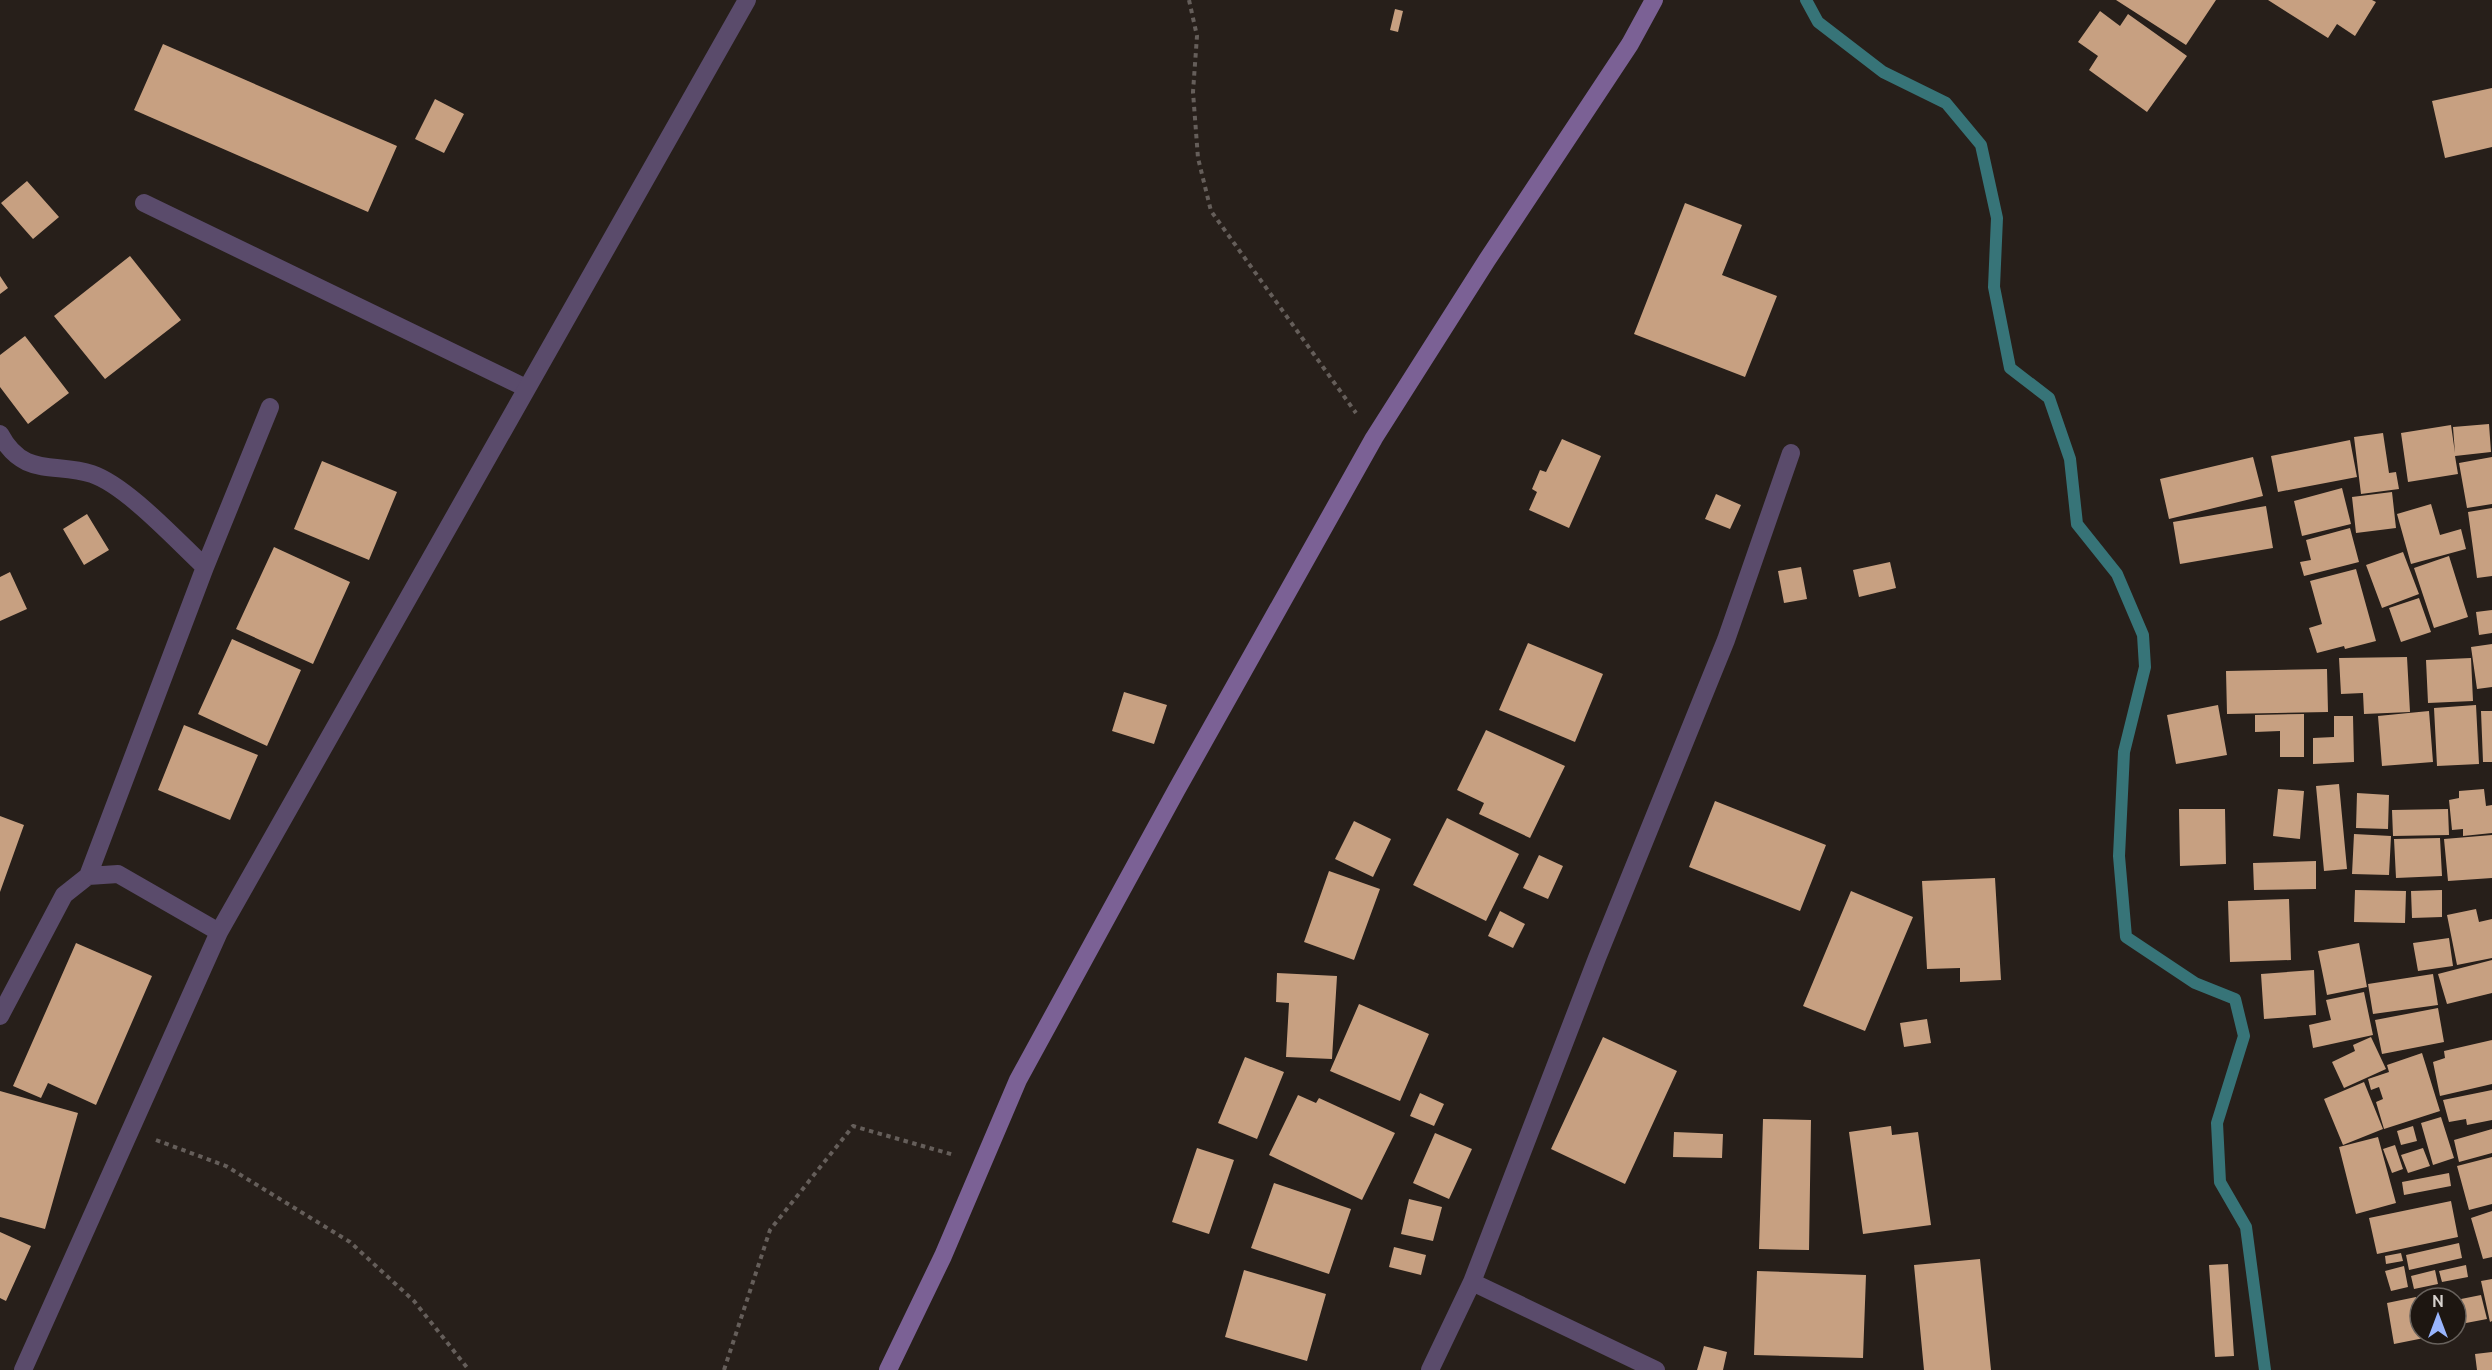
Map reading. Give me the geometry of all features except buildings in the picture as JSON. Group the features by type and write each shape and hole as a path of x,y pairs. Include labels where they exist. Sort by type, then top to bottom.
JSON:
{"street":[{"path":"23,1370 219,932 747,0"},
{"path":"888,1370 943,1256 1023,1069 1177,789 1374,438 1487,260 1630,44 1654,0"},
{"path":"144,203 526,388"},
{"path":"0,1016 64,895 88,876 205,567 270,407"},
{"path":"0,434 4,441 30,465 92,474 133,499 205,567"},
{"path":"1430,1370 1472,1282 1597,958 1726,640 1791,453"},
{"path":"88,876 118,874 219,932"},
{"path":"1472,1282 1656,1370"}],"path":[{"path":"1188,0 1197,36 1193,92 1198,158 1210,211 1374,438"},
{"path":"724,1370 770,1230 853,1126 982,1164"},
{"path":"130,1131 226,1166 350,1242 414,1301 469,1370"}],"waterway":[{"path":"1806,0 1818,22 1883,72 1946,103 1981,145 1997,218 1994,287 2010,368 2049,398 2070,459 2077,524 2117,574 2143,635 2145,667 2124,752 2119,856 2126,937 2195,983 2235,999 2244,1036 2217,1123 2220,1182 2246,1227 2265,1370"}]}
